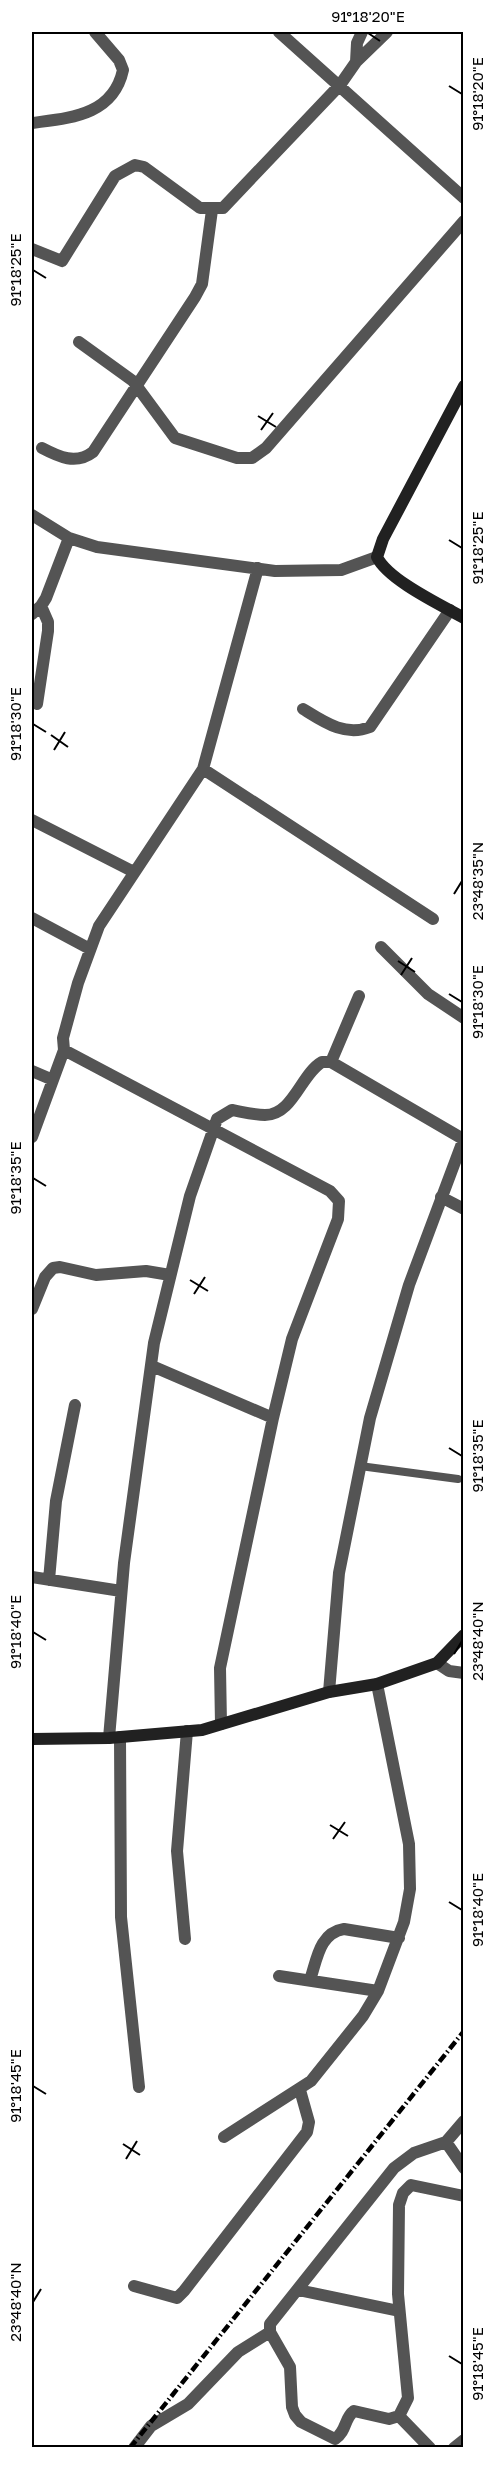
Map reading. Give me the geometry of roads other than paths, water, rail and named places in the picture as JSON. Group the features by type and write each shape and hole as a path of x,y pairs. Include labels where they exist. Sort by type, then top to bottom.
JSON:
{"main road":[{"path":"464,386 383,539 377,557 390,572 464,618"},
{"path":"32,1740 115,1737 187,1731 221,1724 329,1692 378,1684 437,1663 464,1635"}],"street":[{"path":"32,123 84,115 115,90 123,70 118,60 94,32"},
{"path":"279,32 464,198"},
{"path":"356,62 357,43 362,32"},
{"path":"32,249 62,261 115,176 135,165 144,168 200,208 212,210 223,208 234,200 340,85 356,62 387,32"},
{"path":"42,448 64,458 86,458 93,452 138,387 202,284 212,210"},
{"path":"79,342 125,373 175,438 237,458 252,458 266,448 464,221"},
{"path":"32,515 69,538 97,548 275,571 341,570 377,557"},
{"path":"37,704 48,622 36,610 69,538"},
{"path":"32,1137 64,1050 63,1038 90,949 109,908 203,769 258,568"},
{"path":"303,709 345,730 360,731 370,728 450,610"},
{"path":"203,769 433,919"},
{"path":"32,820 134,872"},
{"path":"32,918 90,949"},
{"path":"381,947 429,994 464,1018"},
{"path":"331,1062 359,996"},
{"path":"64,1050 330,1191 339,1201 338,1219 292,1339 273,1418 220,1668 221,1724"},
{"path":"139,2087 121,1917 115,1737 121,1591 154,1343 190,1196 217,1119 232,1110 266,1115 277,1113 287,1104 316,1065 322,1062 331,1062 463,1139 409,1285 370,1418 339,1573 329,1692"},
{"path":"32,1071 53,1080"},
{"path":"441,1197 464,1209"},
{"path":"32,1309 45,1277 53,1268 60,1267 96,1275 146,1271 170,1275"},
{"path":"152,1366 273,1418"},
{"path":"49,1580 56,1502 75,1406"},
{"path":"32,1577 121,1591"},
{"path":"437,1663 449,1671 464,1673"},
{"path":"224,2137 300,2090 310,2081 363,2016 378,1991 399,1938 410,1889 411,1856 378,1684"},
{"path":"186,1939 177,1851 187,1731"},
{"path":"310,1980 327,1934 344,1929 399,1938"},
{"path":"279,1976 378,1991"},
{"path":"134,2286 170,2298 177,2298 184,2291 307,2132 309,2122 300,2090"},
{"path":"464,2121 446,2142 414,2153 394,2168 270,2324 270,2332 291,2367 292,2407 301,2422 335,2439 342,2434 349,2414 354,2411 390,2420 399,2416 408,2398 399,2311 399,2205 403,2193 411,2185 464,2196"},
{"path":"446,2142 464,2168"},
{"path":"298,2290 399,2311"},
{"path":"134,2448 151,2427 195,2398 238,2352 270,2332"},
{"path":"399,2416 429,2448"},
{"path":"454,2448 464,2440"}],"lane":[{"path":"360,1466 458,1479"}],"railway":[{"path":"130,2448 464,2031"}]}
